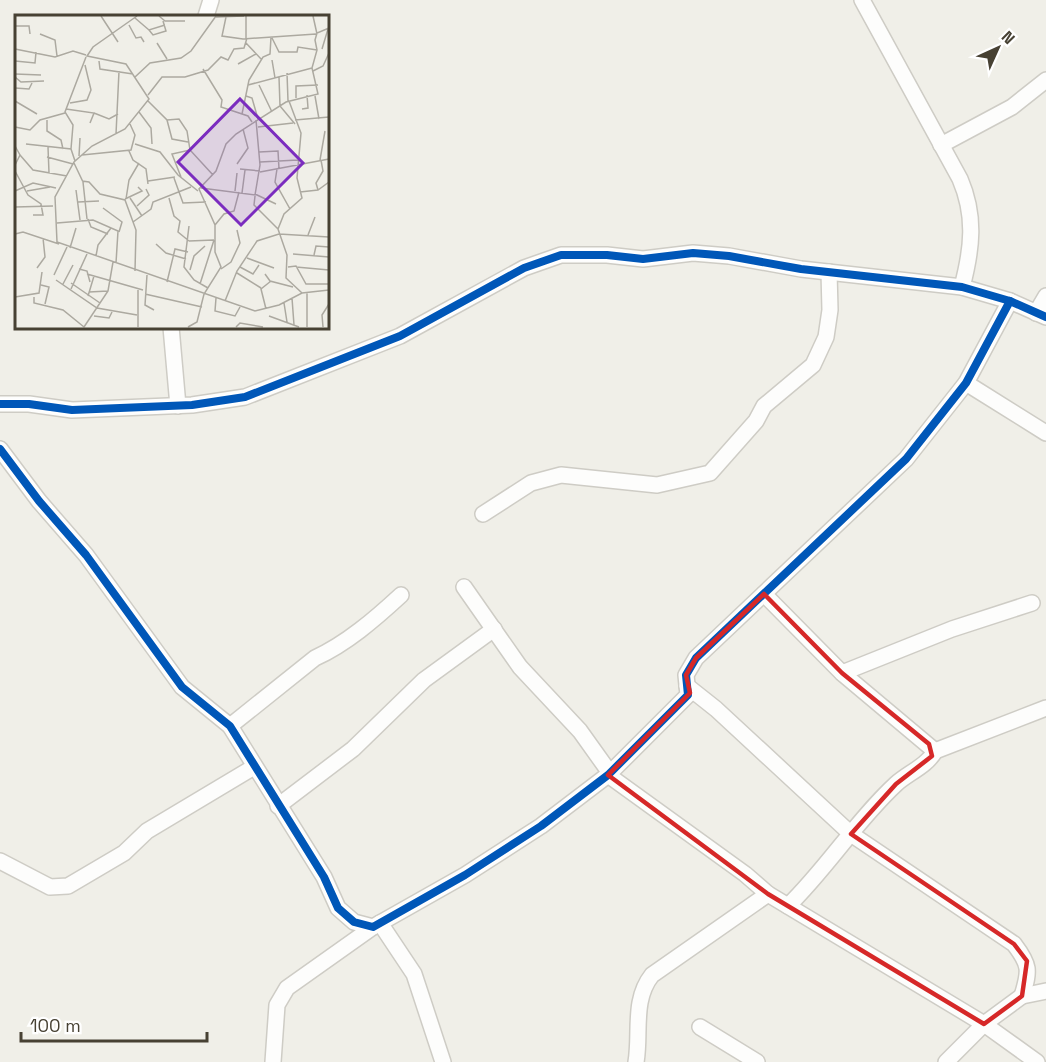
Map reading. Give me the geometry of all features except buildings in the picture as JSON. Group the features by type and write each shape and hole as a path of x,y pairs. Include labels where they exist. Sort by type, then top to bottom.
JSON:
{"street":[{"path":"862,0 970,202 970,257 962,287"},
{"path":"941,145 1012,107 1046,80"},
{"path":"0,404 29,404 72,410 178,406 245,397 400,336 524,268 561,255 607,255 643,259 693,253 962,287 1010,301 1041,315 1046,296"},
{"path":"483,514 531,483 561,475 657,485 710,473 756,421 764,406 813,365 826,337 830,310 829,272"},
{"path":"273,1062 277,1005 287,988 377,925 465,875 541,826 609,774 681,703 688,695 686,675 696,658 906,459 966,383 1010,301"},
{"path":"171,328 178,406"},
{"path":"966,383 1046,433"},
{"path":"0,449 39,501 86,555 182,687 230,726 324,877 338,908 354,922 377,925 414,974 443,1062"},
{"path":"464,587 520,667 580,731 609,774 745,874 768,894 984,1024 1037,1062"},
{"path":"764,594 842,673 935,751"},
{"path":"230,726 315,658 328,652 366,626 400,595"},
{"path":"842,673 952,629 1032,603"},
{"path":"278,806 353,750 423,680 494,629"},
{"path":"687,686 716,709 851,834 1014,944 1027,961 1029,976 1022,996"},
{"path":"788,906 808,887 896,784 927,761 935,751 1046,708"},
{"path":"0,861 50,887 68,886 124,853 147,831 254,767"},
{"path":"636,1062 640,997 645,983 652,975 768,894"},
{"path":"946,1062 984,1024 1022,996 1046,991"},
{"path":"700,1027 757,1062"}],"highlighted area":[{"path":"764,594 842,673 929,744 932,756 896,784 851,834 1014,944 1027,961 1022,996 984,1024 768,894 608,775 690,693 686,675 696,658"}],"cycle path":[{"path":"0,404 29,404 72,410 192,405 245,397 400,336 524,268 561,255 607,255 643,259 693,253 729,256 801,269 962,287 1010,301 1046,317"},
{"path":"0,449 39,501 86,555 182,687 230,726 324,877 338,908 354,922 373,927 465,875 541,826 608,775 688,695 686,675 696,658 906,459 966,383 1010,301"}]}
